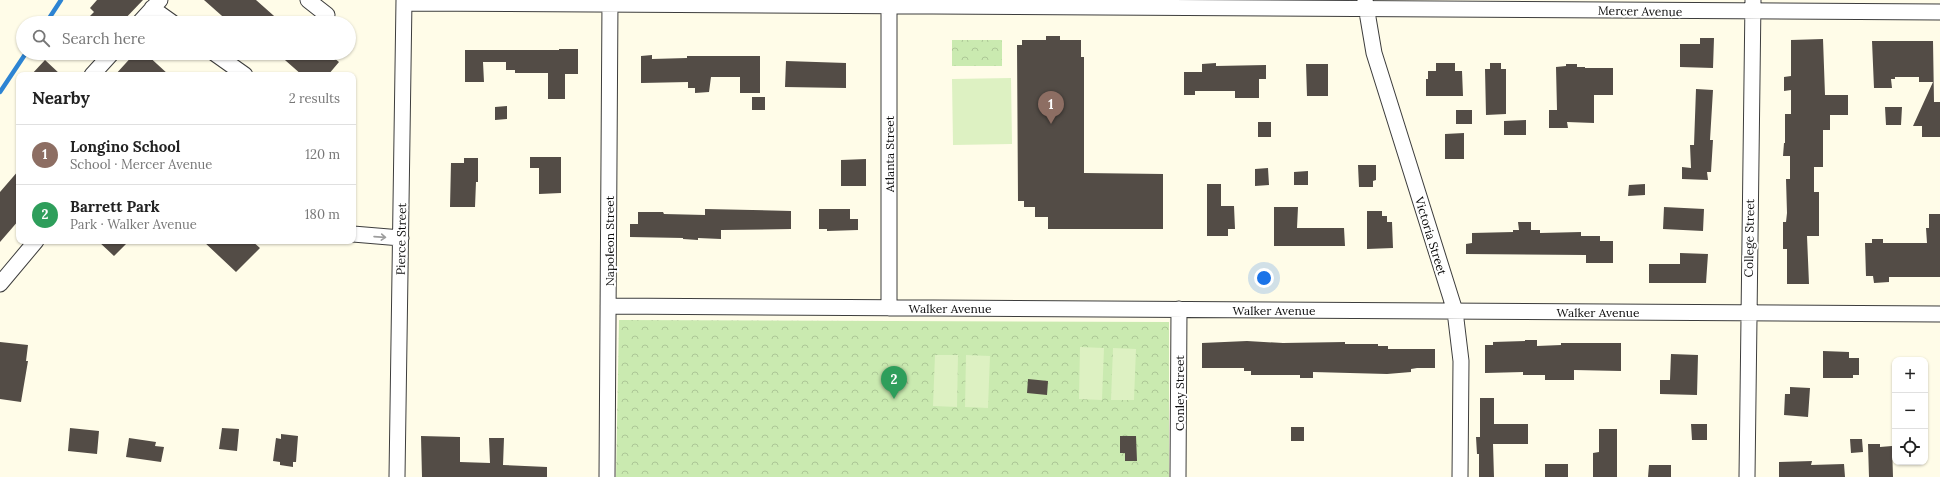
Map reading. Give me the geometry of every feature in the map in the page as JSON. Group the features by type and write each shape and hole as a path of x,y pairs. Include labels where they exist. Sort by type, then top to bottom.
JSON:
{"street":[{"path":"308,0 327,15"},
{"name":"Mercer Avenue","path":"404,2 1753,6 1940,12"},
{"name":"Pierce Street","path":"397,477 404,2"},
{"name":"Napoleon Street","path":"607,477 610,2"},
{"name":"Atlanta Street","path":"889,3 889,308"},
{"path":"145,16 156,4 167,16"},
{"name":"Victoria Street","path":"1365,4 1374,53 1455,311 1461,361 1460,477"},
{"name":"College Street","path":"1747,477 1753,6"},
{"path":"95,72 106,60"},
{"path":"224,60 241,72"},
{"path":"356,235 401,238"},
{"path":"0,284 33,244"},
{"name":"Walker Avenue","path":"608,306 1940,314"},
{"name":"Conley Street","path":"1178,477 1179,310"}],"green space":[{"path":"952,40 1002,40 1002,66 952,66"},
{"path":"1011,78 1012,144 953,145 952,79"},
{"path":"619,320 1169,322 1169,477 616,477"},
{"path":"1080,347 1104,348 1102,400 1079,399"},
{"path":"1113,348 1136,349 1134,400 1111,400"},
{"path":"935,355 958,355 957,407 933,406"},
{"path":"966,355 990,356 988,408 965,407"}],"building":[{"path":"97,0 143,0 128,16 90,16 94,12 90,8"},
{"path":"204,0 256,0 274,16 222,16"},
{"path":"1046,36 1060,36 1060,40 1081,40 1081,57 1084,57 1084,173 1163,174 1163,229 1048,229 1048,217 1035,217 1035,207 1024,207 1024,201 1018,201 1017,45 1022,45 1022,40 1046,40"},
{"path":"1700,38 1714,38 1713,68 1680,67 1680,44 1700,44"},
{"path":"1823,39 1825,95 1848,95 1848,115 1830,115 1830,130 1823,130 1823,167 1814,167 1814,192 1819,192 1819,236 1807,236 1809,284 1787,284 1787,249 1783,249 1783,222 1786,222 1787,213 1786,179 1790,179 1790,156 1783,156 1785,143 1785,114 1791,114 1791,90 1784,91 1784,77 1791,76 1791,40"},
{"path":"1872,41 1933,41 1934,102 1940,102 1940,137 1922,137 1922,126 1913,126 1933,82 1919,82 1919,77 1895,77 1895,79 1891,79 1892,88 1874,88"},
{"path":"578,49 578,74 565,74 565,99 548,99 548,73 515,73 515,70 506,70 506,62 483,62 484,82 465,82 465,50"},
{"path":"652,55 652,59 687,58 687,56 760,56 760,93 740,93 740,77 711,77 709,92 695,93 695,88 688,88 688,82 641,83 641,56"},
{"path":"45,60 58,72 34,72"},
{"path":"129,60 153,60 166,72 118,72"},
{"path":"285,60 337,60 339,62 331,72 299,72"},
{"path":"786,61 846,63 846,88 785,87"},
{"path":"1216,63 1216,66 1266,65 1266,79 1259,79 1259,98 1235,98 1235,91 1195,91 1195,95 1184,95 1184,72 1202,72 1202,64"},
{"path":"1436,63 1455,63 1455,71 1462,71 1463,96 1426,96 1426,79 1428,79 1428,71 1436,71"},
{"path":"1490,63 1501,63 1501,69 1506,69 1506,114 1486,115 1485,69 1490,69"},
{"path":"1306,64 1328,64 1328,96 1307,96"},
{"path":"1566,64 1577,64 1577,67 1585,68 1613,68 1613,95 1594,95 1594,123 1567,122 1568,128 1549,128 1549,110 1557,110 1556,67 1566,66"},
{"path":"1696,89 1713,90 1710,140 1713,140 1711,172 1707,172 1708,180 1682,179 1682,167 1691,168 1690,145 1694,145"},
{"path":"752,97 765,97 765,110 752,110"},
{"path":"507,106 507,119 495,120 495,107"},
{"path":"1885,107 1902,107 1901,125 1886,125"},
{"path":"1456,110 1472,110 1472,124 1456,124"},
{"path":"1526,120 1526,135 1504,135 1504,121"},
{"path":"1258,122 1271,122 1271,137 1258,137"},
{"path":"1464,133 1464,159 1445,159 1445,134"},
{"path":"530,157 561,157 561,193 539,194 539,168 530,168"},
{"path":"464,158 478,158 478,182 476,182 475,207 450,207 451,163 464,163"},
{"path":"866,159 866,186 841,186 841,160"},
{"path":"1358,165 1376,165 1376,180 1373,181 1373,187 1359,187"},
{"path":"1268,168 1269,185 1255,186 1255,169"},
{"path":"1308,171 1308,185 1294,185 1294,172"},
{"path":"16,173 16,223 0,242 0,192"},
{"path":"1207,184 1221,184 1221,206 1234,206 1235,229 1228,229 1228,236 1207,236"},
{"path":"1645,184 1645,195 1628,196 1629,185"},
{"path":"1274,207 1298,207 1297,228 1344,228 1345,246 1274,246"},
{"path":"1664,207 1704,209 1703,231 1663,229"},
{"path":"705,209 791,211 791,229 721,230 721,239 698,238 698,240 683,238 630,237 630,224 638,224 638,212 705,215"},
{"path":"819,209 850,209 850,219 858,219 858,230 827,231 827,229 819,229"},
{"path":"1367,211 1382,211 1382,216 1387,216 1387,222 1392,222 1393,248 1367,249"},
{"path":"1929,214 1940,214 1940,277 1889,277 1889,282 1874,283 1873,276 1866,276 1865,243 1872,243 1872,239 1883,239 1883,243 1927,243 1926,228 1929,228"},
{"path":"1518,222 1531,222 1531,230 1540,230 1540,233 1581,232 1581,236 1600,236 1600,241 1613,241 1613,263 1586,263 1586,255 1466,254 1466,244 1472,243 1472,233 1513,232 1513,230 1519,230"},
{"path":"101,244 126,244 114,256"},
{"path":"206,244 255,244 260,248 236,272"},
{"path":"1680,253 1708,254 1706,283 1649,283 1649,264 1680,264"},
{"path":"1537,340 1537,346 1561,345 1561,343 1621,343 1621,371 1574,370 1574,380 1545,380 1545,375 1523,375 1523,372 1485,373 1485,345 1493,345 1493,342"},
{"path":"1247,341 1283,343 1345,342 1345,344 1378,344 1378,346 1388,346 1388,349 1435,349 1435,368 1417,368 1411,369 1411,372 1387,374 1313,372 1313,378 1300,378 1300,375 1251,375 1251,371 1244,371 1244,368 1202,368 1202,343"},
{"path":"0,342 28,345 26,361 28,361 21,402 0,399"},
{"path":"1823,351 1849,352 1849,358 1859,358 1859,375 1853,375 1853,378 1823,378"},
{"path":"1671,354 1698,355 1697,395 1660,394 1660,380 1670,380"},
{"path":"1028,379 1048,381 1047,395 1027,393"},
{"path":"1790,387 1810,388 1808,417 1784,415 1785,394 1790,394"},
{"path":"1480,398 1494,398 1494,424 1528,424 1528,444 1493,444 1494,477 1479,477 1479,454 1477,454 1476,437 1480,437"},
{"path":"1691,424 1707,424 1707,440 1692,440"},
{"path":"1291,427 1304,427 1304,441 1291,441"},
{"path":"70,428 99,431 97,454 68,451"},
{"path":"222,428 239,429 237,451 219,449"},
{"path":"1599,429 1617,429 1617,477 1593,477 1593,453 1599,452"},
{"path":"281,434 298,436 296,462 293,462 293,467 280,465 280,462 273,461 276,438 281,439"},
{"path":"421,436 460,437 460,462 490,463 489,438 504,438 503,465 547,467 547,477 422,477"},
{"path":"1120,436 1136,436 1137,461 1125,461 1125,453 1120,453"},
{"path":"129,438 156,442 155,446 164,447 161,462 126,457"},
{"path":"1850,439 1862,439 1863,452 1851,453"},
{"path":"1868,444 1880,444 1880,447 1892,446 1893,477 1869,477"},
{"path":"1812,461 1811,465 1844,464 1845,477 1779,477 1779,462"},
{"path":"1545,464 1568,464 1568,477 1545,477"},
{"path":"1649,465 1671,465 1671,477 1648,477"}],"waterway":[{"path":"51,16 61,0"},
{"path":"0,92 21,60"}],"place":[{"name":"Longino School","path":"1051,124"},
{"name":"Barrett Park","path":"894,399"}]}
